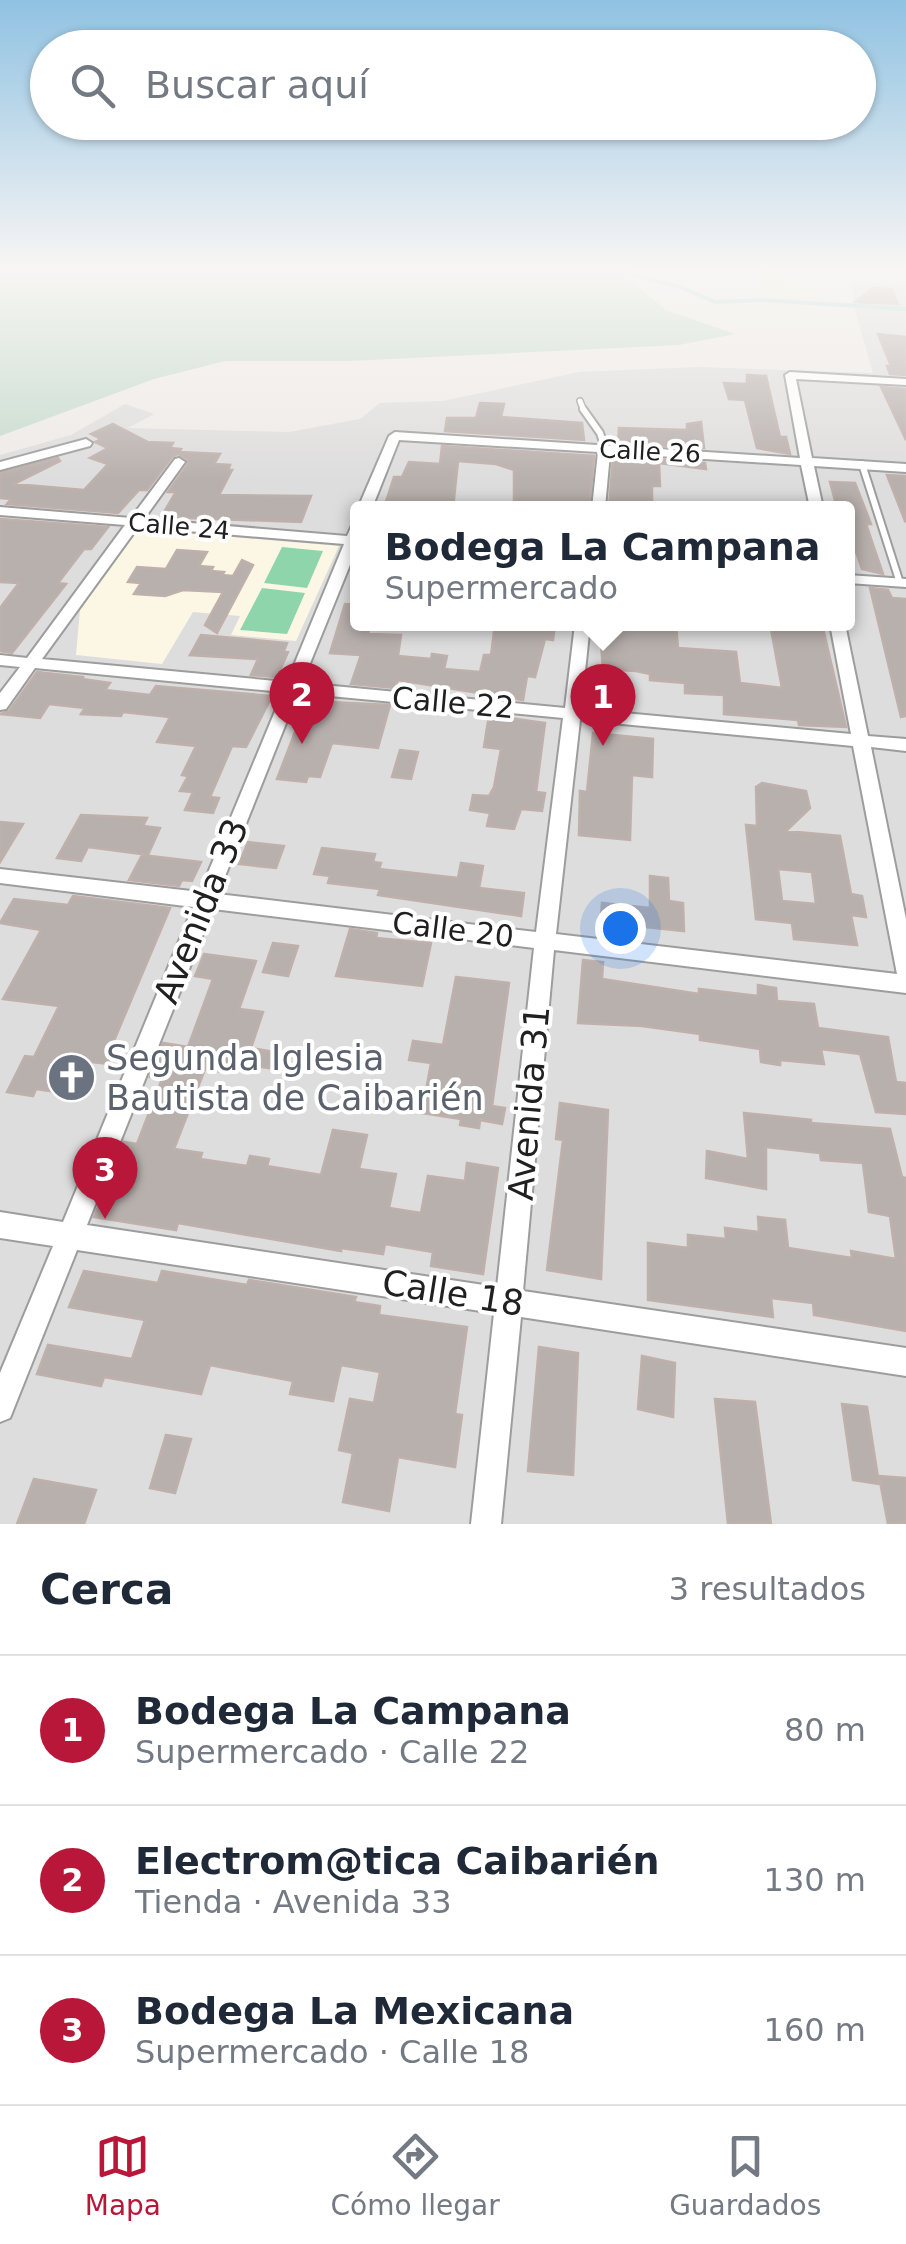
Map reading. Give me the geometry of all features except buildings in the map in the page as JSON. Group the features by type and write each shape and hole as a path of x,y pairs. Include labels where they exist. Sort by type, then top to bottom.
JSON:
{"street":[{"path":"815,501 790,375 906,382"},
{"name":"Calle 26","path":"368,501 395,436 906,468"},
{"path":"0,466 86,443"},
{"path":"599,501 605,448"},
{"path":"0,705 179,462"},
{"name":"Calle 24","path":"0,511 350,536"},
{"name":"Avenida 33","path":"0,1408 350,550"},
{"path":"855,580 903,583"},
{"name":"Avenida 31","path":"486,1524 545,941 582,631"},
{"path":"839,631 906,970"},
{"name":"Calle 22","path":"0,660 906,745"},
{"name":"Calle 20","path":"0,876 906,984"},
{"name":"Calle 18","path":"0,1224 906,1362"}],"lane":[{"path":"580,401 583,412 601,428 605,448"},
{"path":"862,464 903,583"}],"shaded area":[{"path":"863,338 906,338 906,1524 0,1524 0,455 71,435 125,404 154,414 128,428 289,432 360,419 380,403 443,401 579,372 698,367 873,373"},
{"path":"138,529 339,546 296,641 231,635 240,616 193,612 162,664 76,655 80,610"}],"green space":[{"path":"0,338 714,338 679,345 349,361 225,361 154,379 0,436"},
{"path":"282,547 323,551 307,588 264,583"},
{"path":"262,588 305,593 287,634 240,630"}],"place":[{"name":"Electrom@tica Caibarién","path":"302,744"},
{"name":"Bodega La Campana","path":"603,746"},
{"name":"Segunda Iglesia Bautista de Caibarién","path":"71,1078"},
{"name":"Bodega La Mexicana","path":"105,1219"}]}
